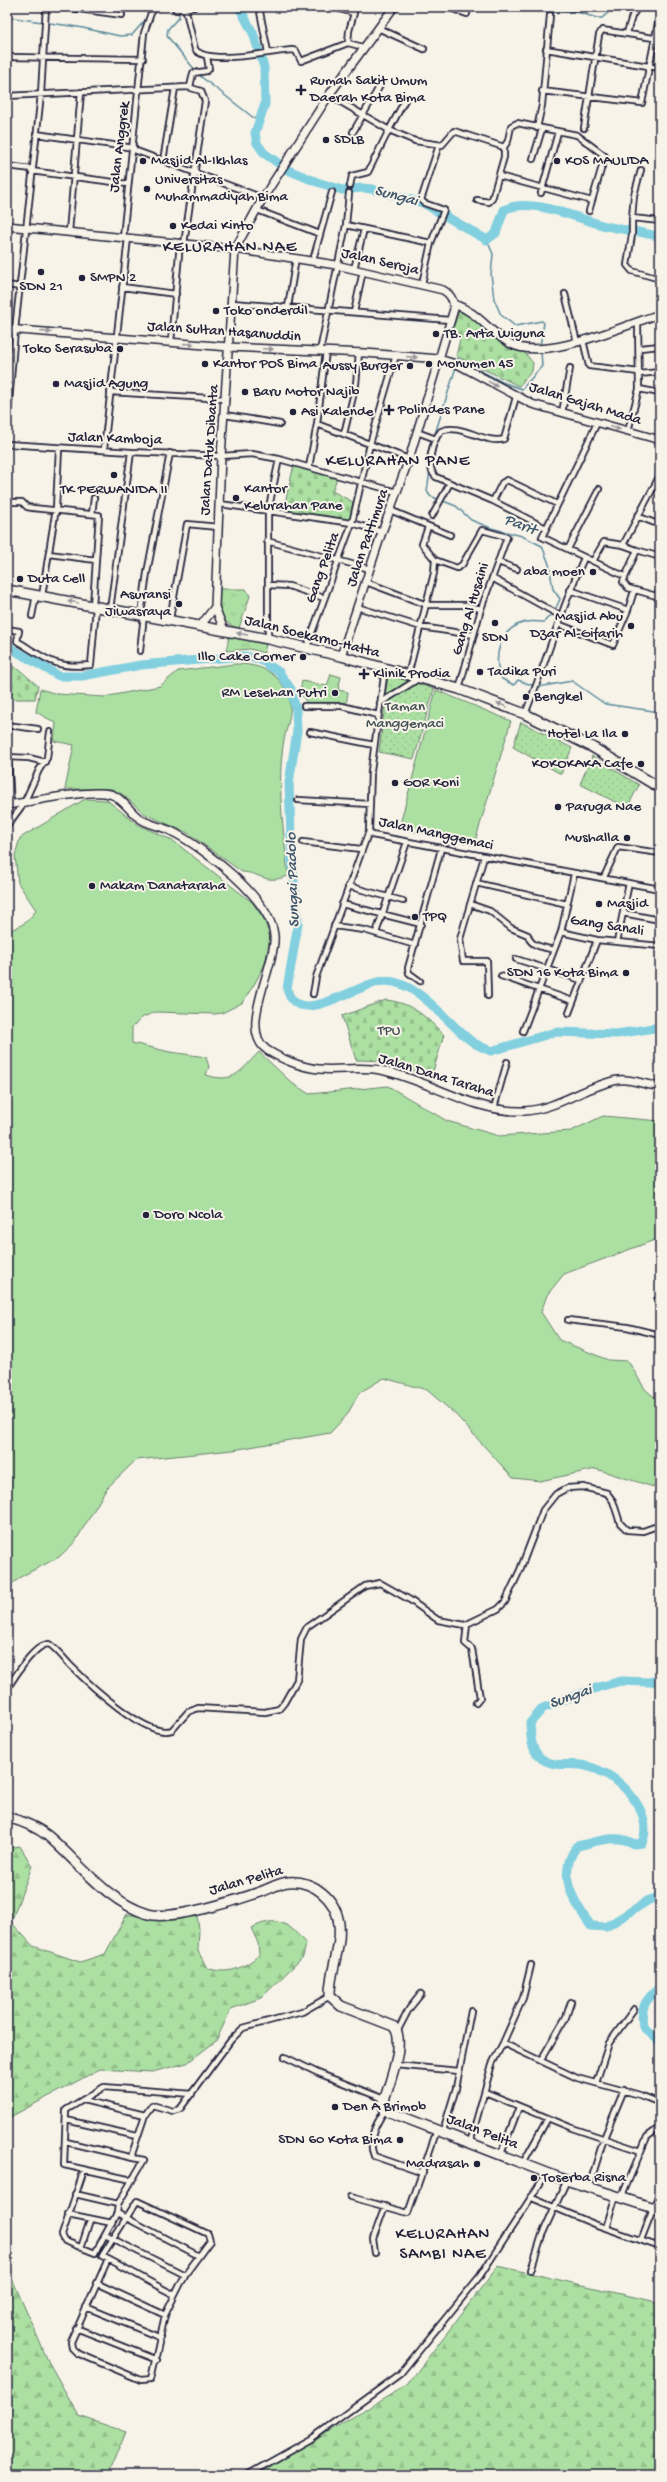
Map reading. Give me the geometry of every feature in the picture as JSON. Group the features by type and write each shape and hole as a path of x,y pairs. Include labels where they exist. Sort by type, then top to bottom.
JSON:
{"highway":[{"name":"Jalan Soekarno-Hatta","path":"7,590 110,610 170,619 268,639 341,656 459,689 524,714 592,747 660,788"},
{"name":"Jalan Pelita","path":"7,1817 40,1831 111,1894 148,1914 170,1915 207,1907 287,1882 305,1883 318,1888 331,1903 339,1922 339,1934 331,1978 330,1996"},
{"path":"330,1996 341,2006 393,2026 398,2032 395,2065 384,2099 383,2107 385,2110"},
{"name":"Jalan Pelita","path":"385,2110 440,2130 547,2173 656,2208"}],"street":[{"path":"7,427 8,395 27,228 31,170 41,94 46,7"},
{"path":"64,7 122,15"},
{"name":"Jalan Anggrek","path":"104,449 122,287 128,184 134,149 143,59 144,33 151,13 156,7"},
{"path":"174,7 176,10 194,7"},
{"path":"259,7 266,53"},
{"path":"279,7 290,7"},
{"path":"332,7 354,13 349,31 348,43"},
{"name":"Jalan Datuk Dibanta","path":"224,630 215,607 221,456 227,399 235,249 263,198 330,95 363,47 394,7"},
{"path":"447,7 467,14"},
{"path":"626,33 632,16 638,7"},
{"path":"185,8 194,50 208,57 294,50 301,60 348,43 363,47"},
{"path":"542,91 642,103 649,66 658,39 660,13"},
{"path":"533,158 540,128 542,91 550,15"},
{"path":"378,28 424,48"},
{"path":"584,128 599,35 602,30 658,39"},
{"path":"546,49 660,68"},
{"path":"7,57 143,59"},
{"path":"190,87 192,74 209,69 208,57"},
{"path":"353,132 380,84"},
{"path":"7,96 190,87 201,91 205,101 182,244 171,342"},
{"path":"163,161 175,88"},
{"path":"69,232 81,92"},
{"path":"330,95 389,130 415,141 439,145 444,144 449,134 454,131 504,147"},
{"path":"350,186 352,176 368,172 405,100"},
{"path":"477,200 489,202 492,198 504,157 504,147 508,141 512,124 577,135 605,156 589,211"},
{"path":"541,193 558,132"},
{"path":"36,134 134,149 263,198"},
{"path":"422,284 431,244 444,210 424,203 421,200 439,145"},
{"path":"7,166 128,184"},
{"path":"641,170 634,195 629,268 660,279"},
{"path":"499,176 592,201"},
{"path":"313,260 332,192"},
{"path":"309,467 317,424 327,310 346,225 349,193"},
{"path":"257,210 320,234"},
{"path":"632,218 660,221"},
{"path":"346,225 431,244"},
{"path":"7,226 235,249"},
{"path":"354,269 364,229"},
{"name":"Jalan Seroja","path":"235,249 313,260 422,284 448,293 454,304 468,310 509,344 524,348 540,348 580,341 660,314"},
{"path":"288,307 296,258"},
{"path":"354,312 363,271"},
{"path":"7,285 20,287"},
{"path":"122,287 176,294"},
{"path":"565,294 589,366 639,373 660,372"},
{"path":"232,303 450,320"},
{"path":"439,359 454,304"},
{"path":"628,432 639,389 640,348 638,322"},
{"name":"Jalan Sultan Hasanuddin","path":"7,330 439,359"},
{"path":"640,348 660,346"},
{"path":"344,434 356,384 359,353"},
{"name":"Gang Pelita","path":"306,649 352,523 360,482 396,355"},
{"name":"Jalan Gajah Mada","path":"439,359 459,365 516,397 597,424 660,440"},
{"name":"Jalan Pattimura","path":"341,656 382,532 409,460 439,359"},
{"path":"562,413 570,368"},
{"path":"639,389 660,392"},
{"path":"110,392 227,399"},
{"path":"516,397 504,439 495,439 450,429 441,431 435,439 429,456 432,473 436,477 493,501 546,528"},
{"path":"225,415 280,424"},
{"path":"317,424 409,460"},
{"path":"597,424 542,536 584,558 624,576"},
{"path":"417,432 435,439"},
{"name":"Jalan Kamboja","path":"7,444 59,449 104,449 131,452 221,456 252,454 279,459 397,492"},
{"path":"32,616 49,554 56,510 59,449"},
{"path":"110,610 131,452"},
{"path":"140,652 147,573 170,453"},
{"path":"268,639 268,512 279,459"},
{"path":"623,545 660,475"},
{"path":"493,501 502,483 507,480 557,504"},
{"path":"432,516 450,483"},
{"path":"568,549 598,489"},
{"path":"92,514 94,498"},
{"path":"7,502 22,502 27,507 99,515 91,665 75,667 58,665 17,641 19,631 7,629"},
{"path":"220,504 352,523 382,532"},
{"path":"390,510 450,535"},
{"path":"637,516 660,525"},
{"path":"170,619 187,524 218,527"},
{"path":"408,675 432,585 435,560 422,544 428,527"},
{"name":"Gang Al Husaini","path":"435,560 455,568 462,565 482,530 507,537 481,609 459,689"},
{"path":"267,541 370,569"},
{"path":"593,561 605,541 660,557"},
{"path":"637,550 624,576 623,585 634,591 659,597 660,587"},
{"path":"49,554 96,560"},
{"path":"524,714 535,690 570,590 584,558"},
{"path":"498,562 517,569"},
{"path":"492,578 561,616"},
{"path":"366,582 427,605 465,605 481,609"},
{"path":"268,585 296,588 324,598"},
{"path":"570,590 628,610"},
{"path":"558,624 613,645 628,610 634,591"},
{"path":"201,626 215,607"},
{"path":"357,607 421,627 474,635"},
{"name":"Jalan Manggemaci","path":"385,669 374,745 369,831 372,835 574,874 604,877 660,889"},
{"path":"380,703 419,678"},
{"path":"304,706 342,706 378,715"},
{"path":"7,734 7,725 38,729"},
{"path":"7,826 24,803 39,770 46,762 49,752 50,732"},
{"path":"310,732 374,745"},
{"path":"9,805 8,757 29,758 46,762"},
{"name":"Jalan Dana Taraha","path":"9,805 92,793 111,794 119,798 140,819 171,831 199,849 255,896 268,915 274,936 273,951 263,985 256,1025 260,1044 268,1050 310,1068 380,1070 494,1108 511,1111 543,1108 618,1080 660,1086"},
{"path":"298,800 370,804"},
{"path":"313,994 316,977 361,849 369,831"},
{"path":"303,842 361,849"},
{"path":"376,933 407,842"},
{"path":"604,877 618,847 660,853"},
{"path":"420,981 411,976 408,970 441,848"},
{"path":"484,857 460,939 460,951 463,961 487,961 488,996"},
{"name":"Gang Sanali","path":"574,874 561,932 597,940 660,946"},
{"path":"476,883 567,904"},
{"path":"617,942 630,883"},
{"path":"348,886 403,901"},
{"path":"342,904 421,924"},
{"path":"470,904 490,911 511,928 528,935 529,940 533,944 554,950"},
{"path":"623,913 660,920"},
{"path":"334,926 376,933 415,945"},
{"path":"523,1031 541,989 561,932"},
{"path":"569,1013 597,940"},
{"path":"516,959 548,968 581,980"},
{"path":"501,976 573,1001"},
{"path":"494,1108 507,1062"},
{"path":"568,1320 627,1327 660,1335"},
{"path":"7,1689 33,1653 42,1646 49,1644 112,1704 146,1725 161,1731 170,1731 188,1712 198,1708 265,1712 279,1709 288,1697 297,1680 301,1639 307,1627 332,1608 373,1583 389,1587 438,1620 459,1625 467,1624 483,1614 498,1609 505,1602 520,1570 543,1510 556,1494 567,1488 583,1487 607,1493 613,1500 620,1523 627,1530 643,1531 660,1525"},
{"path":"467,1624 465,1643 472,1649 480,1698 476,1703"},
{"path":"470,2143 492,2064 504,2043 523,1998 531,1964"},
{"path":"398,2032 409,2008 421,1994"},
{"path":"133,2158 137,2136 145,2115 152,2105 173,2111 180,2109 231,2040 243,2028 302,2012 330,1996"},
{"path":"540,2060 566,2017 571,2002"},
{"path":"596,2083 609,2043 634,2009"},
{"path":"351,2197 408,2213 440,2130 460,2071 471,2012"},
{"path":"504,2043 530,2057 540,2060 577,2078 624,2090 660,2103"},
{"path":"285,2057 318,2073 384,2099"},
{"path":"395,2065 460,2071"},
{"path":"132,2180 64,2165 66,2110 104,2088 192,2094"},
{"path":"589,2187 604,2138 624,2090"},
{"path":"485,2092 548,2118 641,2151"},
{"path":"83,2100 145,2115"},
{"path":"501,2154 519,2107"},
{"path":"606,2228 619,2196 647,2137 660,2126 660,2107"},
{"path":"385,2110 373,2133 371,2148 374,2156 423,2173"},
{"path":"523,2163 548,2118"},
{"path":"66,2120 137,2136"},
{"path":"66,2142 144,2160 118,2204 117,2213 95,2254 62,2238 68,2214 84,2170"},
{"path":"247,2475 311,2439 400,2374 480,2276 547,2173"},
{"path":"531,2270 539,2242 567,2180"},
{"path":"641,2240 656,2208 660,2191"},
{"path":"75,2194 118,2204"},
{"path":"532,2198 606,2228 660,2247"},
{"path":"108,2259 76,2328 71,2343 75,2351 143,2381 150,2379 156,2360 165,2315 175,2295 185,2275 210,2241 208,2234 137,2201 102,2256 108,2259 175,2295"},
{"path":"375,2253 373,2239 385,2206"},
{"path":"117,2213 199,2256"},
{"path":"68,2214 90,2220 112,2223"},
{"path":"81,2248 90,2220"},
{"path":"105,2235 185,2275"},
{"path":"96,2283 165,2315"},
{"path":"86,2307 161,2338"},
{"path":"76,2328 156,2360"}],"green space":[{"path":"459,311 467,314 506,345 525,353 533,363 532,371 519,386 456,356 461,335 452,331"},
{"path":"294,465 338,476 332,491 353,502 350,520 283,511"},
{"path":"219,589 246,589 250,596 239,628 227,623 224,619 219,602"},
{"path":"229,637 266,644 264,653 250,649 226,651"},
{"path":"7,663 21,671 38,686 35,699 13,699 7,691"},
{"path":"235,664 252,665 267,670 279,680 290,701 290,712 284,740 281,774 282,808 288,876 280,878 268,879 242,872 188,833 145,814 122,794 112,789 65,789 74,745 54,741 56,723 36,712 40,689 57,694 104,697 160,686 178,671"},
{"path":"331,674 341,677 338,690 348,692 346,705 310,705 302,694 302,681 327,686"},
{"path":"388,675 409,681 385,695"},
{"name":"Taman Manggemaci","path":"416,683 434,689 414,759 379,752 385,704"},
{"path":"436,690 511,721 474,845 399,828"},
{"path":"521,722 572,748 561,774 513,747"},
{"path":"592,756 639,785 627,808 580,784"},
{"path":"85,799 107,800 138,825 172,840 252,902 264,919 270,937 265,964 242,1003 222,1013 215,1014 156,1012 143,1017 132,1027 132,1043 170,1052 206,1057 209,1067 206,1075 224,1078 231,1077 242,1070 259,1052 292,1083 309,1094 388,1086 447,1121 499,1136 571,1131 603,1116 660,1121 660,1238 564,1274 547,1295 541,1312 559,1340 608,1360 628,1361 645,1389 660,1402 660,1489 596,1469 540,1481 513,1478 455,1414 427,1390 384,1378 359,1393 347,1415 330,1433 233,1450 136,1460 107,1488 75,1542 59,1557 22,1576 7,1588 7,931 24,924 36,910 18,883 15,855 20,838"},
{"name":"TPU","path":"386,1000 404,1004 418,1012 444,1035 431,1078 390,1061 356,1060 342,1016"},
{"path":"20,1846 32,1866 11,1922 33,1946 80,1962 105,1954 127,1914 165,1921 197,1915 199,1929 198,1951 207,1968 228,1971 241,1967 253,1960 259,1955 258,1943 251,1928 269,1922 282,1923 288,1926 300,1937 306,1944 303,1957 261,1998 231,2009 216,2041 187,2063 152,2072 100,2069 12,2116 7,2121 7,1848"},
{"path":"498,2266 652,2301 660,2307 660,2475 255,2475 407,2385"},
{"path":"7,2267 48,2361 79,2416 126,2432 108,2475 7,2475"}],"waterway":[{"name":"Sungai","path":"239,7 253,33 264,67 265,104 255,133 257,143 264,153 288,170 342,190 362,188 372,189 423,203 487,240 496,233 504,210 514,206 526,205 566,213 602,225 660,237"},
{"path":"508,7 552,13 574,11 597,18 602,18 615,7"},
{"path":"653,7 658,7"},
{"path":"179,12 179,17 168,29 167,36 200,76 259,122"},
{"path":"7,17 78,27 120,36 132,35 147,18"},
{"name":"Parit","path":"487,240 493,254 491,274 494,299 501,315 515,326 542,321 544,323 540,346"},
{"name":"Parit","path":"458,359 502,382 522,389 542,366 541,351"},
{"name":"Parit","path":"434,437 456,367"},
{"name":"Parit","path":"428,461 430,450"},
{"name":"Parit","path":"430,471 427,491 430,496 456,506 471,520 491,528 522,536 542,546 549,564 553,589 560,599 555,610 544,622 526,622 509,630 500,645 498,653 499,671 502,679 514,685 518,680 534,686"},
{"name":"Sungai Padolo","path":"7,646 59,676 82,676 141,665 244,656 259,659 279,672 291,689 296,710 297,731 289,783 292,862 298,924 287,989 293,1001 303,1006 316,1005 331,1001 375,983 386,981 398,983 421,995 472,1042 491,1051 556,1032 617,1034 660,1027"},
{"name":"Parit","path":"538,687 572,681 605,704 660,712"},
{"name":"Sungai","path":"660,1680 649,1682 621,1681 599,1687 543,1708 530,1723 533,1747 542,1759 547,1762 557,1764 581,1765 599,1770 623,1786 635,1801 643,1817 645,1830 642,1843 634,1844 621,1839 606,1839 577,1846 571,1856 567,1877 569,1887 578,1907 591,1926 606,1927 649,1900 660,1897"},
{"name":"Sungai","path":"660,1987 647,2000 642,2014 643,2027 660,2042"}],"place":[{"name":"Rumah Sakit Umum Daerah Kota Bima","path":"301,90"},
{"name":"SDLB","path":"326,140"},
{"name":"Masjid Al-Ikhlas","path":"143,161"},
{"name":"KOS MAULIDA","path":"557,161"},
{"name":"Universitas Muhammadiyah Bima","path":"147,189"},
{"name":"Kedai Kinto","path":"173,226"},
{"name":"SDN 21","path":"41,272"},
{"name":"SMPN 2","path":"82,278"},
{"name":"Toko onderdil","path":"216,311"},
{"name":"TB. Arta Wiguna","path":"436,334"},
{"name":"Toko Serasuba","path":"120,349"},
{"name":"Kantor POS Bima","path":"205,364"},
{"name":"Monumen 45","path":"429,364"},
{"name":"Aussy Burger","path":"410,366"},
{"name":"Masjid Agung","path":"56,384"},
{"name":"Baru Motor Najib","path":"245,392"},
{"name":"Polindes Pane","path":"389,410"},
{"name":"Asi Kalende","path":"293,412"},
{"name":"TK PERWANIDA II","path":"114,475"},
{"name":"Kantor Kelurahan Pane","path":"236,498"},
{"name":"aba moen","path":"593,572"},
{"name":"Duta Cell","path":"20,579"},
{"name":"Asuransi Jiwasraya","path":"179,604"},
{"name":"SDN","path":"495,623"},
{"name":"Masjid Abu Dzar Al-Gifarih","path":"631,626"},
{"name":"Illo Cake Corner","path":"303,657"},
{"name":"Tadika Puri","path":"480,672"},
{"name":"Klinik Prodia","path":"364,674"},
{"name":"RM Lesehan Putri","path":"335,693"},
{"name":"Bengkel","path":"526,697"},
{"name":"Hotel La Ila","path":"625,734"},
{"name":"KOKOKAKA Cafe","path":"641,764"},
{"name":"GOR Koni","path":"395,783"},
{"name":"Paruga Nae","path":"558,807"},
{"name":"Mushalla","path":"627,838"},
{"name":"Makam Danataraha","path":"92,886"},
{"name":"Masjid","path":"599,904"},
{"name":"TPQ","path":"415,917"},
{"name":"SDN 16 Kota Bima","path":"626,973"},
{"name":"Doro Ncola","path":"146,1215"},
{"name":"Den A Brimob","path":"335,2107"},
{"name":"SDN 60 Kota Bima","path":"400,2140"},
{"name":"Madrasah","path":"477,2164"},
{"name":"Toserba Risna","path":"534,2178"}],"district":[{"name":"KELURAHAN NAE","path":"230,248"},
{"name":"KELURAHAN PANE","path":"398,462"},
{"name":"KELURAHAN SAMBI NAE","path":"443,2245"}]}
